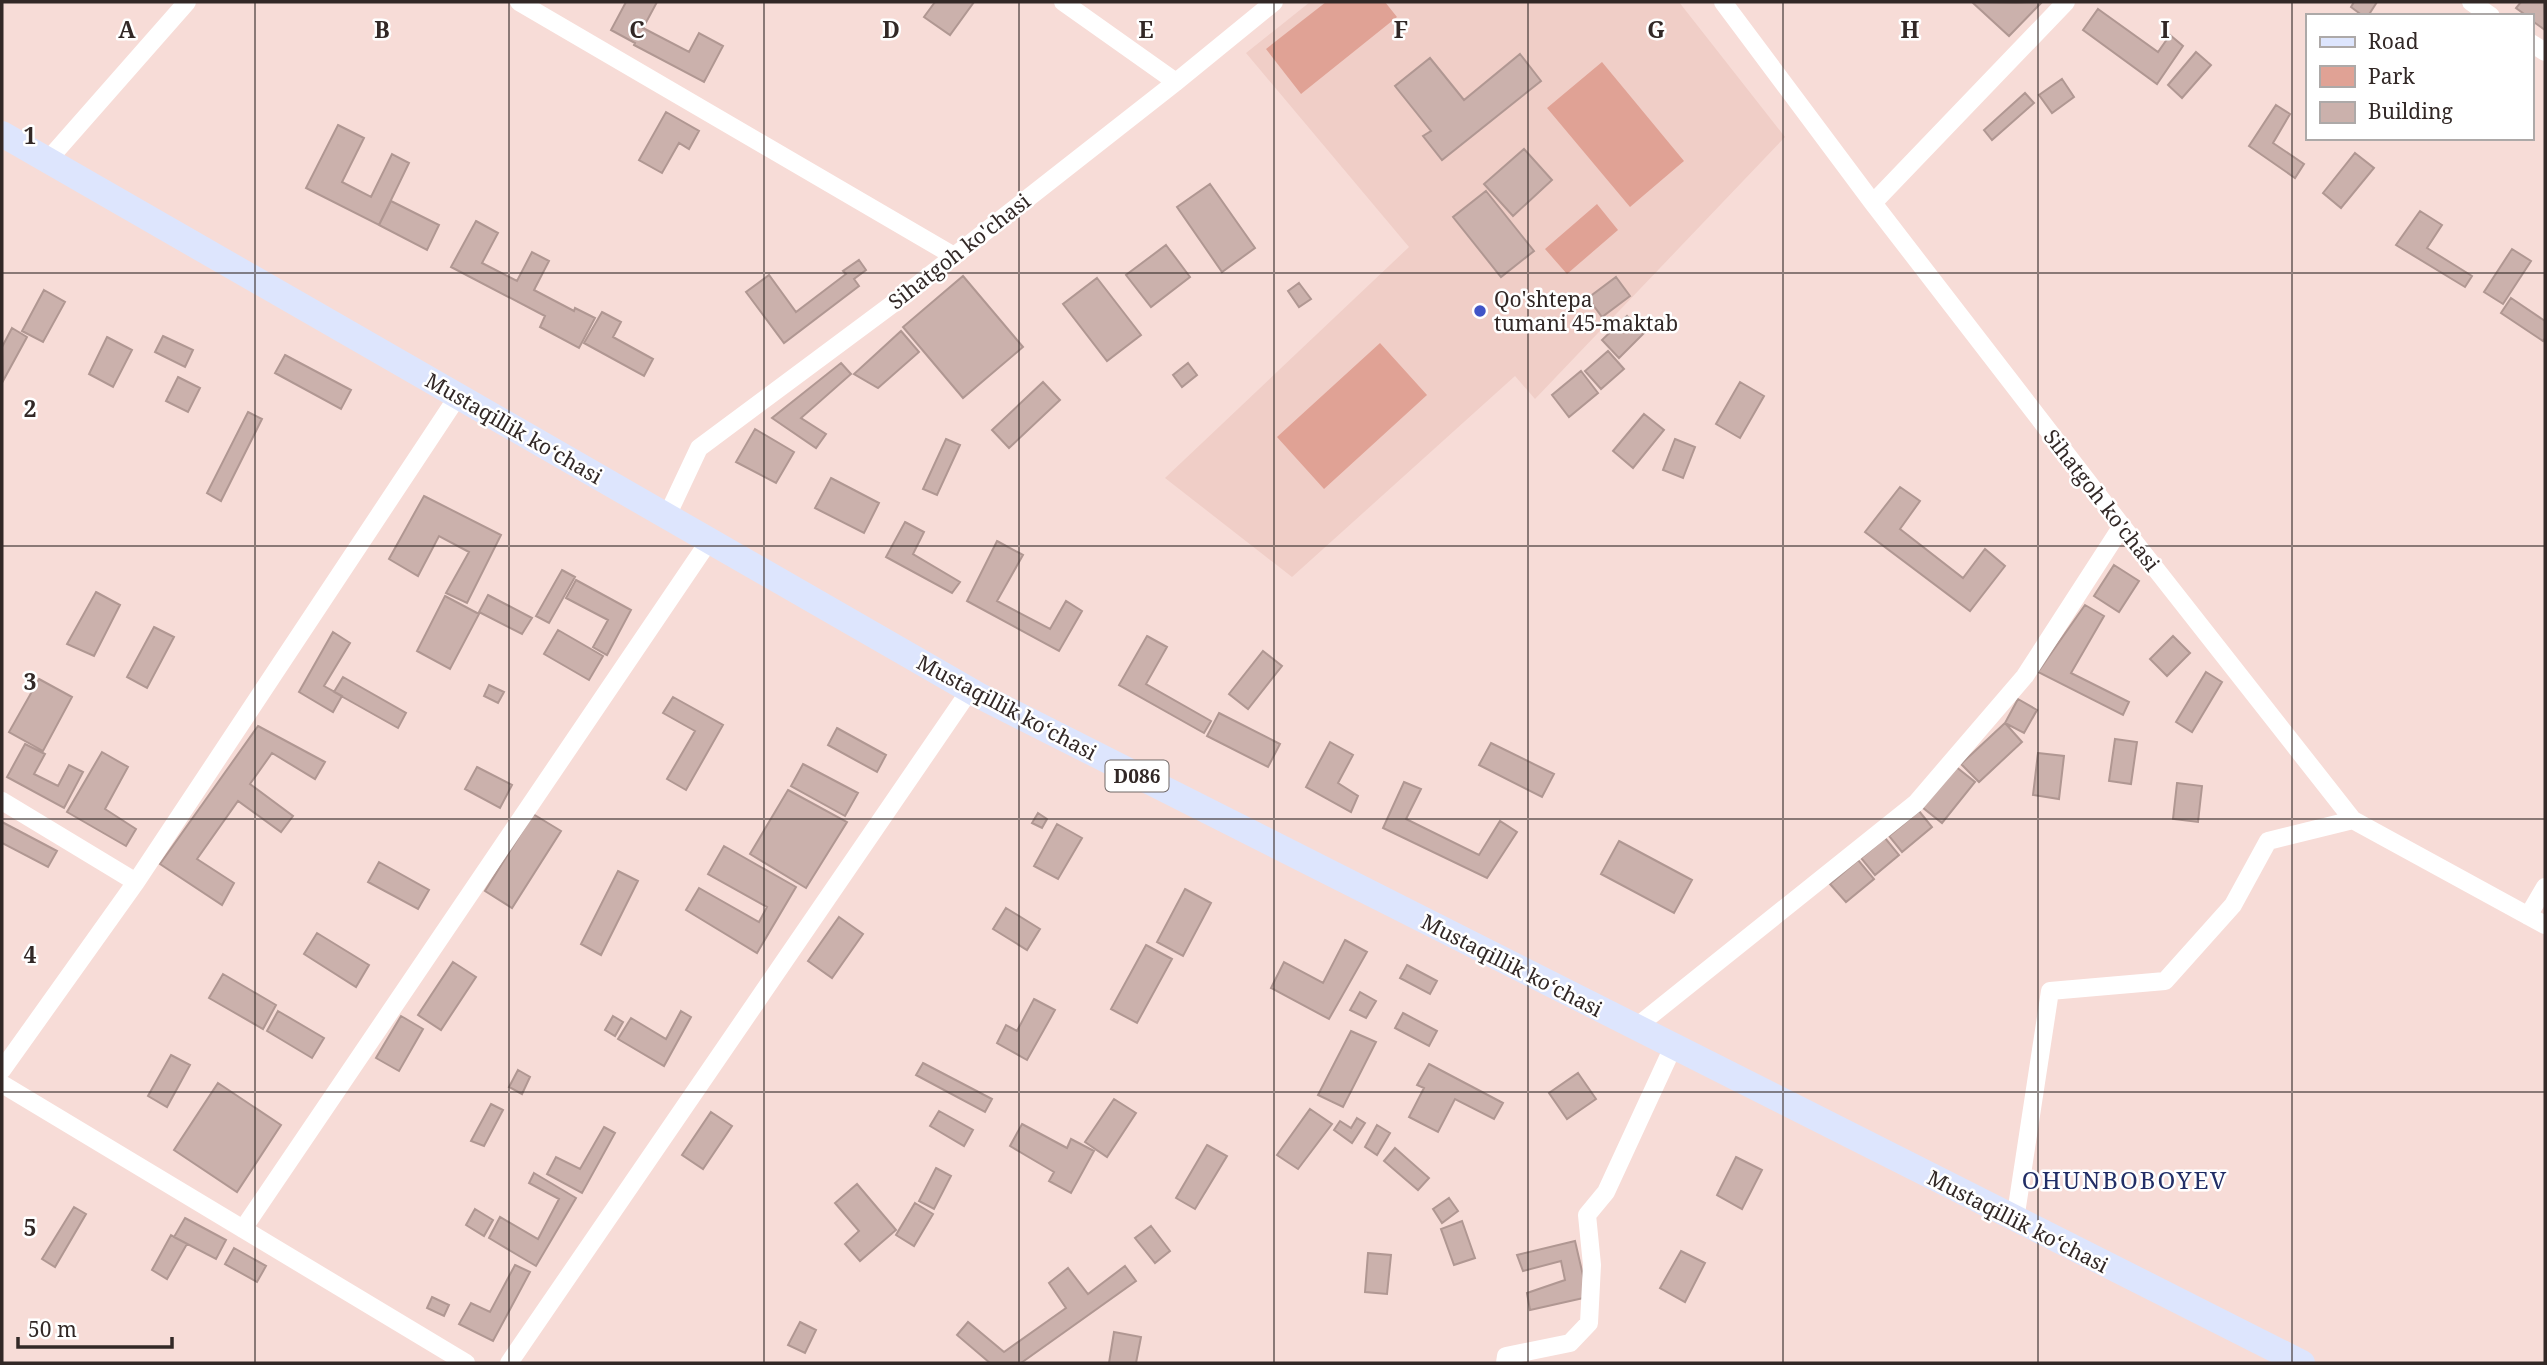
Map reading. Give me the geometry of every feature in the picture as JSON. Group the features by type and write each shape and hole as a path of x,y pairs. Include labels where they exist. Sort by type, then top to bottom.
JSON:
{"main road":[{"name":"Mustaqillik koʻchasi","path":"2,134 970,690 2302,1363"}],"street":[{"path":"48,160 187,2"},
{"path":"519,2 954,256"},
{"path":"1063,2 1176,82"},
{"name":"Sihatgoh ko'chasi","path":"667,516 699,448 954,256 1274,2"},
{"name":"Sihatgoh ko'chasi","path":"1723,2 1872,203 2353,820 2545,925"},
{"path":"1872,203 2066,2"},
{"path":"2471,2 2488,14"},
{"path":"2,1070 136,882 458,396"},
{"path":"1635,1028 1916,803 2025,676 2122,526"},
{"path":"243,1229 709,541"},
{"path":"509,1363 970,690"},
{"path":"2,801 136,882"},
{"path":"2015,1220 2050,991 2165,981 2233,905 2268,841 2353,820"},
{"path":"2528,916 2545,887"},
{"path":"1505,1363 1506,1356 1570,1343 1590,1323 1592,1265 1587,1215 1606,1192 1672,1047"},
{"path":"2,1084 466,1363"}],"shaded area":[{"name":"Qo'shtepa tumani 45-maktab","path":"1310,2 1679,2 1785,137 1535,399 1515,376 1292,577 1165,478 1409,247 1246,53"}],"green space":[{"path":"1326,2 1385,2 1397,17 1301,94 1266,49"},
{"path":"1602,62 1684,161 1630,207 1547,108"},
{"path":"1597,204 1618,230 1567,274 1545,249"},
{"path":"1380,343 1427,395 1324,489 1277,437"}],"building":[{"path":"626,2 657,2 643,28 689,52 699,33 723,46 704,82 611,30"},
{"path":"935,2 974,2 950,35 924,17"},
{"path":"1972,2 2016,3 2042,2 2009,36"},
{"path":"2354,2 2377,2 2369,14 2360,14 2351,7"},
{"path":"2521,2 2544,2 2545,30 2533,21 2533,14 2524,14 2516,8"},
{"path":"2098,9 2158,52 2170,35 2183,46 2157,84 2083,30"},
{"path":"2196,52 2211,65 2182,98 2168,85"},
{"path":"1520,54 1541,81 1442,160 1423,136 1431,131 1395,86 1430,58 1464,100"},
{"path":"2062,79 2074,97 2052,113 2039,95"},
{"path":"2025,93 2034,103 1992,140 1984,130"},
{"path":"2276,105 2290,114 2273,143 2304,164 2295,178 2249,146"},
{"path":"666,112 699,131 689,149 679,143 662,173 639,160"},
{"path":"338,125 364,138 342,182 371,197 392,154 409,163 379,225 306,188"},
{"path":"1524,149 1552,180 1513,216 1484,184"},
{"path":"2355,153 2374,168 2341,208 2323,193"},
{"path":"1210,184 1255,248 1222,272 1177,207"},
{"path":"1486,191 1534,251 1501,277 1453,217"},
{"path":"391,201 439,225 427,250 379,225"},
{"path":"2420,211 2442,225 2427,248 2472,276 2465,287 2396,245"},
{"path":"476,221 498,233 482,263 517,281 532,252 549,261 534,290 574,311 575,308 595,318 579,348 540,327 545,316 451,267"},
{"path":"1166,245 1190,277 1151,307 1126,275"},
{"path":"2512,249 2531,261 2503,304 2484,292"},
{"path":"859,260 866,270 854,279 859,286 784,343 746,292 769,275 796,312 846,274 843,271"},
{"path":"963,276 1023,347 963,398 903,327"},
{"path":"1616,277 1630,296 1602,317 1588,298"},
{"path":"1097,278 1141,335 1107,361 1063,304"},
{"path":"1299,283 1311,299 1299,307 1288,291"},
{"path":"44,290 65,302 43,342 22,331"},
{"path":"2511,298 2545,321 2543,341 2501,313"},
{"path":"602,312 621,322 613,337 653,359 644,376 584,343"},
{"path":"1627,316 1644,333 1619,358 1602,340"},
{"path":"12,328 27,337 3,381 2,347"},
{"path":"901,331 919,352 878,388 854,374"},
{"path":"163,336 193,350 185,367 155,352"},
{"path":"107,337 132,350 113,387 89,374"},
{"path":"1608,351 1624,369 1601,389 1585,371"},
{"path":"285,355 351,390 341,409 275,373"},
{"path":"841,363 851,374 801,418 826,434 816,448 772,418"},
{"path":"1188,363 1197,375 1182,387 1173,375"},
{"path":"1581,371 1598,393 1569,417 1552,395"},
{"path":"178,377 200,388 188,412 166,401"},
{"path":"1043,382 1060,400 1009,448 992,430"},
{"path":"1740,382 1764,396 1740,438 1716,424"},
{"path":"248,412 262,419 221,501 207,493"},
{"path":"1644,414 1664,430 1633,468 1613,451"},
{"path":"755,429 794,452 776,483 736,462"},
{"path":"946,439 960,445 937,495 923,489"},
{"path":"1675,439 1695,447 1683,478 1663,470"},
{"path":"831,478 879,503 864,533 815,508"},
{"path":"1900,487 1920,501 1900,529 1963,578 1985,549 2005,566 1970,611 1865,532"},
{"path":"424,496 501,535 467,603 446,593 469,552 439,536 418,576 389,559"},
{"path":"905,522 924,532 913,554 960,582 952,593 886,557"},
{"path":"997,541 1023,555 997,601 1050,629 1066,601 1082,611 1059,651 967,601"},
{"path":"2114,565 2139,581 2119,612 2094,596"},
{"path":"562,570 575,577 549,623 536,616"},
{"path":"576,580 631,610 607,655 593,647 608,620 566,598"},
{"path":"96,592 120,605 94,656 67,644"},
{"path":"488,595 532,618 522,634 479,612"},
{"path":"445,596 479,614 450,669 417,651"},
{"path":"2085,605 2104,616 2071,673 2129,702 2123,715 2038,672"},
{"path":"154,627 174,637 147,688 127,677"},
{"path":"558,630 603,656 589,680 544,654"},
{"path":"333,632 350,643 324,686 342,696 333,712 299,692"},
{"path":"1147,636 1167,647 1146,684 1211,721 1204,733 1119,685"},
{"path":"2173,636 2190,653 2167,676 2150,659"},
{"path":"1263,651 1282,666 1248,709 1229,694"},
{"path":"2206,672 2222,682 2192,732 2176,722"},
{"path":"343,677 406,713 398,728 334,692"},
{"path":"39,679 72,697 43,751 9,732"},
{"path":"489,685 504,692 498,703 484,696"},
{"path":"673,697 723,725 686,790 667,779 695,731 663,713"},
{"path":"2018,699 2037,710 2024,733 2005,723"},
{"path":"1219,713 1280,744 1268,767 1207,736"},
{"path":"2005,723 2022,742 1979,782 1961,764"},
{"path":"258,726 325,762 315,779 272,753 250,784 293,816 281,832 238,801 197,859 234,883 222,905 160,864"},
{"path":"837,728 886,755 877,772 828,745"},
{"path":"2115,739 2137,742 2131,784 2109,781"},
{"path":"1330,742 1353,755 1338,783 1358,796 1351,812 1306,787"},
{"path":"1491,743 1554,774 1542,797 1479,765"},
{"path":"25,744 45,754 34,774 58,786 69,765 83,772 64,808 7,777"},
{"path":"102,752 128,767 105,809 136,829 126,846 67,812"},
{"path":"2038,753 2064,756 2059,799 2033,795"},
{"path":"803,764 858,793 845,816 791,786"},
{"path":"1955,766 1975,782 1942,823 1922,807"},
{"path":"477,767 512,785 500,808 465,789"},
{"path":"1404,782 1421,789 1406,819 1479,855 1500,821 1517,832 1487,878 1383,828"},
{"path":"2177,783 2202,786 2198,822 2173,819"},
{"path":"788,790 847,822 806,888 750,854"},
{"path":"1919,811 1932,827 1902,852 1889,836"},
{"path":"1038,813 1047,819 1042,828 1032,823"},
{"path":"533,814 561,831 512,908 485,891"},
{"path":"2,822 57,851 48,867 2,843"},
{"path":"1057,824 1082,838 1058,879 1034,866"},
{"path":"1885,838 1899,855 1875,875 1861,858"},
{"path":"1619,841 1692,880 1674,913 1601,874"},
{"path":"724,846 796,887 757,953 686,910 699,888 759,922 767,907 708,874"},
{"path":"1858,860 1874,879 1846,902 1830,884"},
{"path":"379,862 429,890 418,909 368,882"},
{"path":"618,871 638,881 601,955 581,944"},
{"path":"1185,889 1211,903 1183,956 1157,942"},
{"path":"1006,908 1040,929 1027,950 993,929"},
{"path":"839,917 863,934 832,978 808,961"},
{"path":"317,933 369,965 356,987 304,954"},
{"path":"1345,940 1367,952 1329,1019 1271,988 1284,962 1323,983"},
{"path":"1146,945 1172,959 1137,1023 1111,1009"},
{"path":"453,962 476,977 441,1030 418,1015"},
{"path":"1407,965 1437,981 1430,994 1400,978"},
{"path":"223,974 276,1005 263,1029 209,998"},
{"path":"1360,992 1376,1001 1366,1018 1350,1010"},
{"path":"1034,999 1055,1010 1027,1060 997,1043 1006,1025 1017,1031"},
{"path":"278,1011 324,1038 312,1058 267,1031"},
{"path":"681,1011 691,1017 664,1066 618,1039 631,1018 666,1039"},
{"path":"1403,1013 1437,1031 1429,1046 1395,1028"},
{"path":"401,1016 423,1029 399,1071 376,1058"},
{"path":"613,1016 623,1022 615,1036 605,1030"},
{"path":"1351,1031 1376,1042 1343,1107 1318,1095"},
{"path":"171,1055 190,1065 167,1107 148,1096"},
{"path":"923,1063 992,1099 985,1112 916,1075"},
{"path":"1429,1064 1503,1103 1494,1119 1455,1099 1438,1132 1409,1117 1424,1088 1417,1085"},
{"path":"518,1070 530,1077 522,1094 509,1087"},
{"path":"1578,1073 1596,1099 1567,1119 1549,1093"},
{"path":"218,1083 281,1125 237,1192 174,1150"},
{"path":"1114,1099 1136,1113 1107,1157 1085,1142"},
{"path":"491,1104 503,1110 484,1146 471,1141"},
{"path":"1310,1109 1332,1124 1298,1169 1277,1155"},
{"path":"939,1111 973,1130 964,1146 930,1126"},
{"path":"711,1112 732,1126 703,1169 682,1155"},
{"path":"1357,1118 1365,1123 1352,1143 1334,1130 1340,1121 1351,1128"},
{"path":"1022,1124 1067,1148 1071,1139 1094,1151 1071,1193 1049,1181 1054,1172 1010,1146"},
{"path":"1377,1125 1390,1133 1377,1155 1365,1147"},
{"path":"604,1127 615,1133 582,1193 547,1174 556,1157 580,1169"},
{"path":"1207,1145 1227,1156 1195,1209 1176,1198"},
{"path":"1395,1148 1429,1178 1418,1190 1384,1161"},
{"path":"1736,1157 1762,1170 1742,1209 1717,1195"},
{"path":"936,1168 951,1176 934,1209 919,1201"},
{"path":"534,1173 576,1198 536,1266 489,1238 500,1217 538,1239 559,1199 529,1183"},
{"path":"857,1184 896,1230 860,1261 845,1244 859,1231 835,1203"},
{"path":"1449,1198 1458,1211 1442,1223 1433,1209"},
{"path":"915,1203 933,1214 914,1246 896,1235"},
{"path":"74,1207 86,1214 55,1267 42,1259"},
{"path":"475,1209 493,1220 484,1236 466,1225"},
{"path":"185,1218 226,1240 216,1259 174,1237"},
{"path":"1462,1221 1475,1258 1454,1265 1441,1229"},
{"path":"1151,1226 1170,1251 1155,1263 1135,1238"},
{"path":"171,1235 187,1244 167,1279 152,1270"},
{"path":"1575,1241 1588,1297 1530,1310 1527,1293 1565,1280 1561,1261 1523,1271 1517,1255"},
{"path":"234,1248 266,1266 257,1282 225,1264"},
{"path":"1681,1251 1705,1263 1685,1302 1660,1288"},
{"path":"1368,1253 1391,1255 1387,1294 1365,1292"},
{"path":"515,1265 530,1272 493,1341 459,1324 471,1303 490,1312"},
{"path":"1125,1266 1136,1281 1021,1363 990,1363 957,1335 968,1322 1004,1352 1066,1308 1049,1283 1068,1268 1088,1294"},
{"path":"432,1297 449,1305 444,1316 427,1308"},
{"path":"800,1322 816,1330 805,1353 788,1345"},
{"path":"1114,1332 1141,1337 1136,1363 1109,1363"}],"place":[{"name":"Qo'shtepa tumani 45-maktab","path":"1480,311"}],"district":[{"name":"OHUNBOBOYEV","path":"2125,1179"}]}
